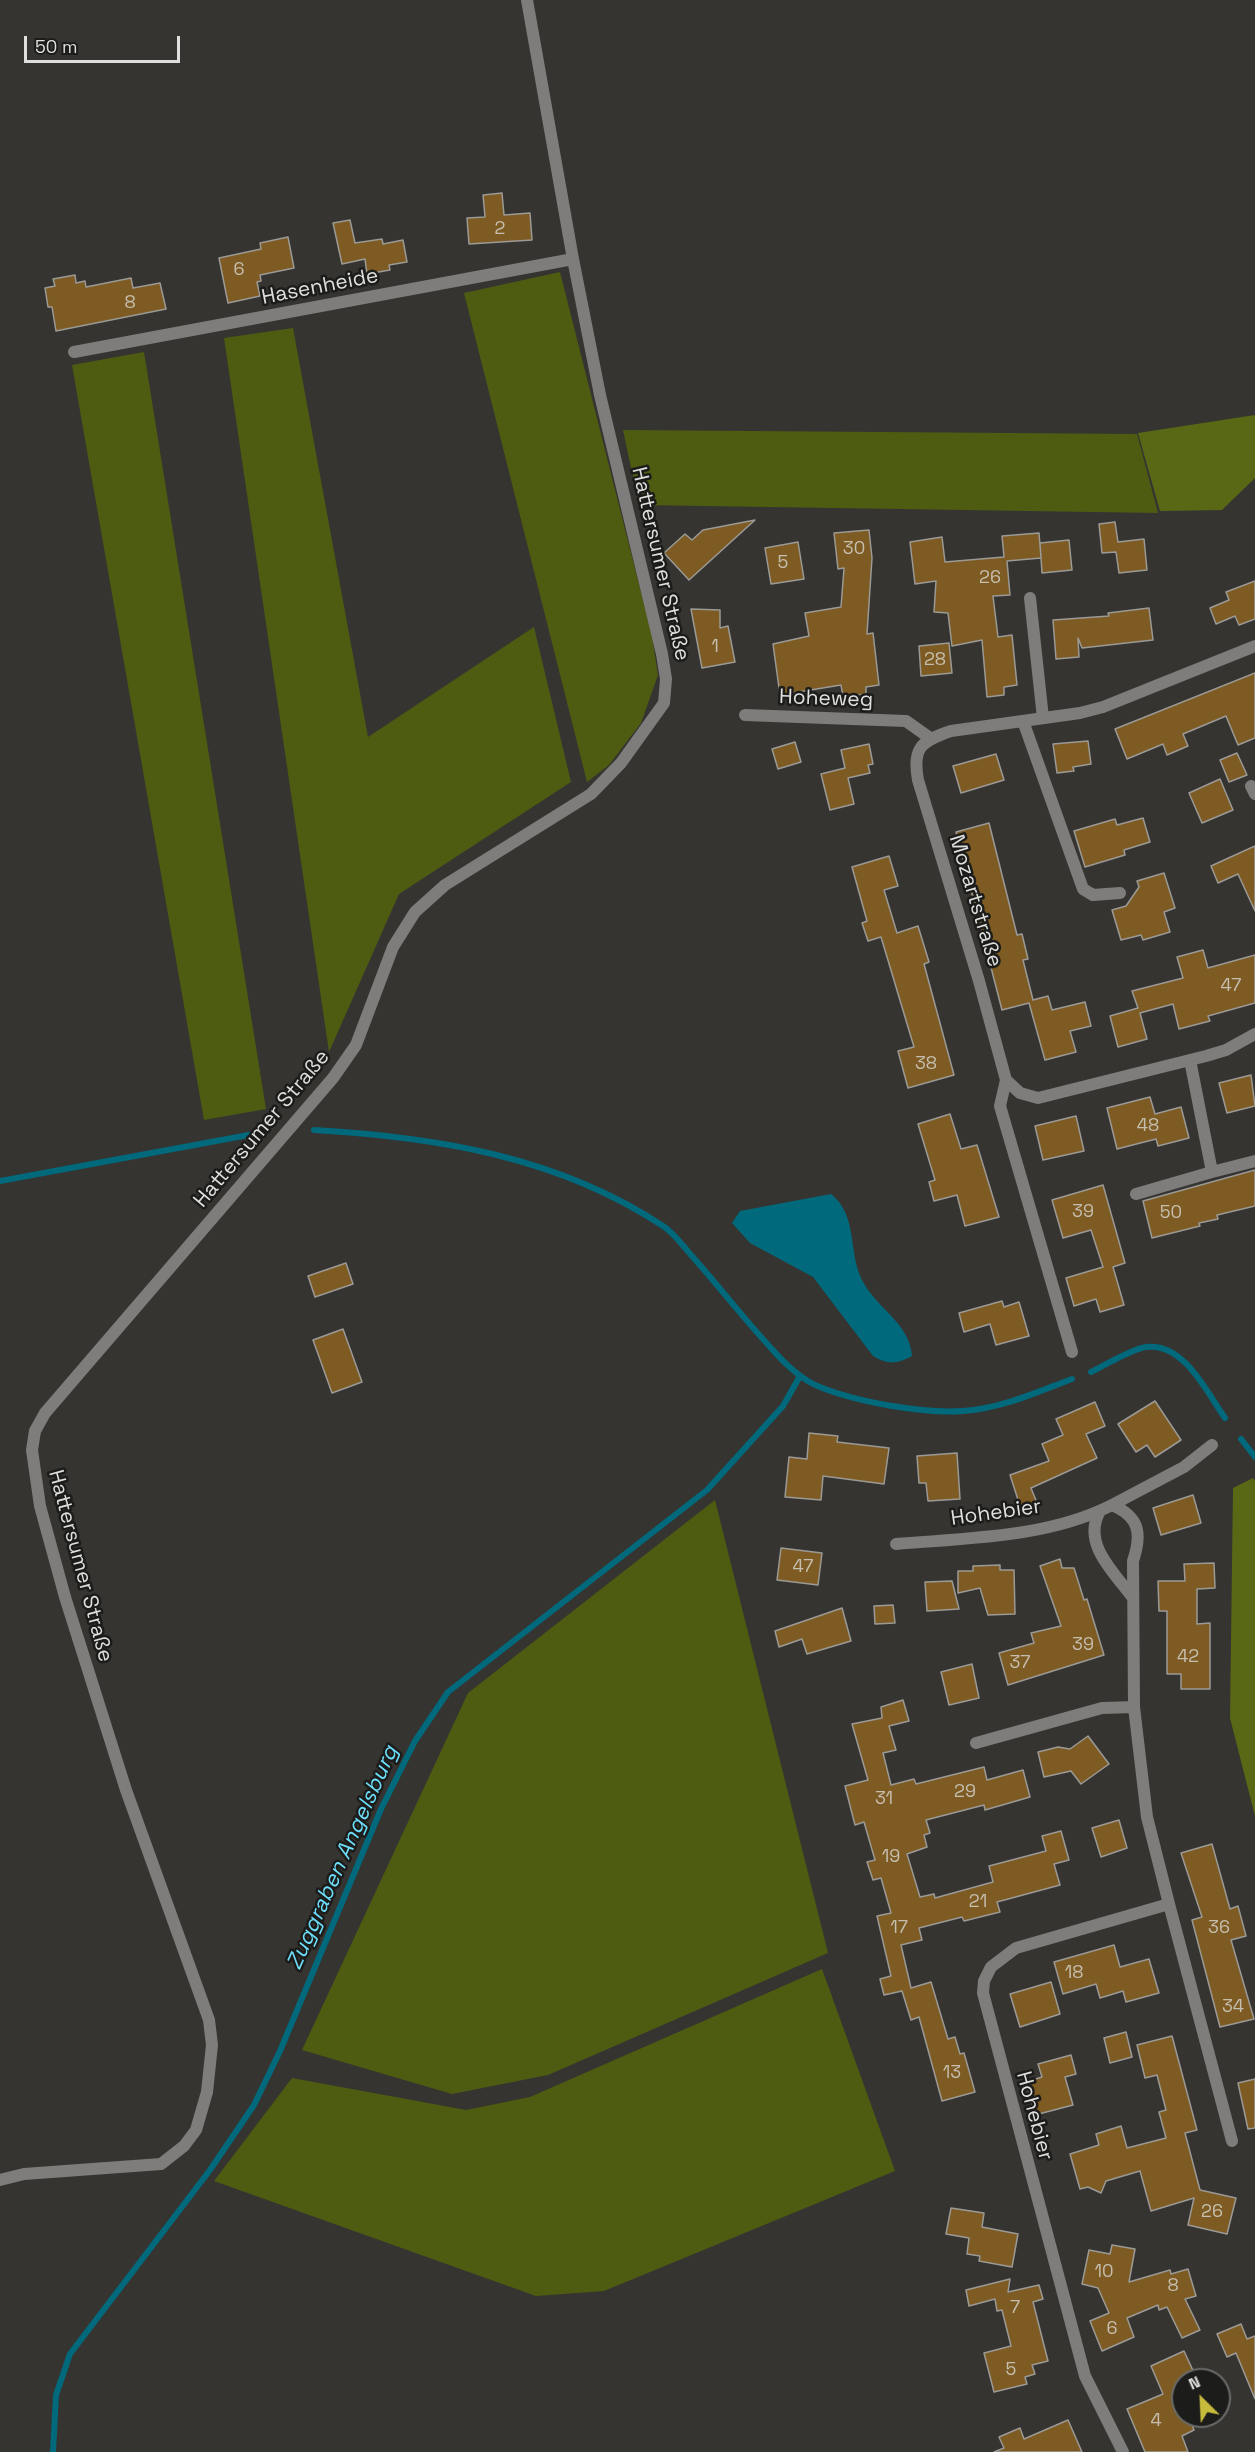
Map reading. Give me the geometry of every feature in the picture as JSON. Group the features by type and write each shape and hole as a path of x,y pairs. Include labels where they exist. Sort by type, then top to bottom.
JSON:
{"street":[{"name":"Hattersumer Straße","path":"0,2180 24,2174 161,2164 184,2146 196,2130 207,2092 212,2045 209,2020 126,1791 65,1597 40,1506 32,1467 35,1431 45,1413 59,1396 333,1078 356,1045 393,947 415,912 445,885 591,794 621,763 664,703 666,680 662,654 600,395 573,259 527,0"},
{"name":"Hasenheide","path":"74,352 573,259"},
{"path":"1030,598 1043,718"},
{"path":"930,738 951,731 1043,718 1103,706 1255,646"},
{"name":"Hoheweg","path":"746,715 906,721 930,738"},
{"path":"1023,721 1083,889 1093,895 1120,893"},
{"name":"Mozartstraße","path":"930,738 918,750 915,764 918,780 979,981 1006,1080 1000,1106 1072,1352"},
{"path":"1006,1080 1020,1093 1038,1098 1226,1050 1255,1034"},
{"path":"1190,1060 1212,1172"},
{"path":"1136,1194 1255,1161"},
{"name":"Hohebier","path":"896,1544 1022,1531 1064,1524 1100,1511 1184,1467 1212,1445"},
{"path":"1112,1505 1127,1511 1137,1530 1138,1545 1133,1561 1134,1707 1147,1817 1232,2141"},
{"path":"1100,1511 1094,1521 1100,1552 1110,1570 1134,1598"},
{"path":"976,1743 1102,1708 1134,1707"},
{"name":"Hohebier","path":"1123,2452 1085,2376 983,1993 984,1982 991,1967 1016,1948 1169,1904"}],"green space":[{"path":"560,272 652,636 658,675 641,723 609,765 587,782 464,293"},
{"path":"293,328 368,737 534,627 571,782 399,894 329,1052 224,338"},
{"path":"144,352 266,1109 204,1120 72,365"},
{"path":"1255,415 1255,478 1222,510 1160,511 1138,433"},
{"path":"623,430 1137,434 1158,513 639,505"},
{"path":"1253,1478 1255,1481 1255,1816 1230,1718 1233,1488"},
{"path":"715,1500 828,1953 548,2075 452,2094 302,2050 468,1693"},
{"path":"822,1969 895,2171 604,2291 536,2296 214,2181 292,2078 466,2110 530,2097"}],"water":[{"path":"831,1194 840,1203 849,1223 855,1258 862,1280 875,1299 899,1325 910,1344 912,1356 907,1359 888,1362 873,1356 813,1277 750,1243 732,1223 740,1211"}],"building":[{"path":"502,193 504,215 530,213 532,240 469,244 467,218 485,217 483,195"},
{"path":"350,220 355,243 382,239 383,244 403,240 407,262 389,265 390,270 367,274 365,259 342,264 333,223"},
{"path":"288,237 294,268 260,275 261,281 257,282 260,296 228,303 219,258 261,249 260,243"},
{"path":"75,275 76,283 85,281 86,287 131,278 133,288 160,283 166,309 56,331 52,307 48,307 45,288 55,286 53,279"},
{"path":"755,520 689,580 664,553 685,534 692,540 703,530"},
{"path":"1115,522 1118,542 1144,539 1147,570 1119,573 1116,552 1102,553 1099,524"},
{"path":"869,530 872,558 867,634 873,633 879,685 866,687 866,694 843,697 841,685 780,695 773,644 809,636 805,613 841,607 844,568 838,569 834,533"},
{"path":"1039,533 1041,558 1007,561 1010,595 993,596 998,637 1012,635 1017,685 1004,687 1004,695 987,697 982,640 952,646 948,613 934,612 936,581 915,584 910,542 942,537 945,562 1004,557 1002,536"},
{"path":"1069,540 1072,570 1042,573 1040,543"},
{"path":"798,542 804,579 771,584 765,548"},
{"path":"1255,581 1255,619 1239,625 1235,616 1216,624 1210,608 1229,600 1226,592"},
{"path":"1149,608 1153,640 1082,648 1078,638 1079,657 1056,659 1053,620 1109,616 1108,613"},
{"path":"691,609 720,610 720,628 728,626 735,662 702,668"},
{"path":"949,643 952,673 921,676 919,646"},
{"path":"1255,673 1255,738 1238,745 1226,716 1183,734 1188,746 1167,755 1163,744 1127,759 1115,729"},
{"path":"1088,741 1091,764 1073,767 1074,771 1057,773 1053,744"},
{"path":"795,742 801,762 778,769 772,749"},
{"path":"869,744 873,764 868,765 870,773 848,778 854,804 830,810 821,774 845,768 841,750"},
{"path":"1237,753 1247,775 1229,782 1220,760"},
{"path":"996,754 1004,780 961,793 953,766"},
{"path":"1220,779 1233,810 1202,823 1189,793"},
{"path":"1143,818 1150,842 1124,850 1125,855 1085,867 1074,831 1115,819 1117,825"},
{"path":"989,823 1017,935 1022,934 1028,959 1023,960 1033,1000 1048,996 1052,1010 1085,1002 1091,1026 1070,1031 1076,1052 1045,1060 1029,1003 1002,1010 956,832"},
{"path":"1255,846 1255,911 1238,874 1218,883 1211,866"},
{"path":"889,856 898,886 884,890 897,933 918,926 929,962 924,964 954,1075 908,1088 898,1051 914,1047 881,937 868,941 862,923 867,921 852,867"},
{"path":"1164,873 1175,908 1164,912 1170,932 1143,940 1141,935 1121,940 1112,910 1126,906 1139,887 1137,881"},
{"path":"1203,950 1208,968 1255,955 1255,1003 1208,1016 1210,1021 1179,1029 1173,1004 1140,1013 1147,1039 1118,1047 1110,1016 1138,1008 1132,991 1183,978 1177,957"},
{"path":"1251,1075 1255,1106 1227,1113 1219,1083"},
{"path":"1150,1097 1155,1114 1181,1107 1189,1138 1158,1146 1156,1139 1117,1149 1107,1108"},
{"path":"950,1114 961,1149 977,1145 999,1217 965,1226 957,1195 934,1201 929,1182 935,1180 918,1124"},
{"path":"1076,1116 1084,1151 1043,1160 1035,1126"},
{"path":"1255,1170 1255,1206 1217,1215 1218,1219 1199,1223 1200,1226 1152,1238 1143,1201"},
{"path":"1103,1185 1125,1263 1113,1267 1124,1305 1100,1312 1096,1299 1074,1306 1066,1278 1103,1267 1091,1230 1063,1238 1052,1200"},
{"path":"346,1263 353,1284 315,1297 308,1276"},
{"path":"1002,1301 1004,1307 1019,1302 1029,1336 996,1345 990,1324 964,1332 959,1313"},
{"path":"343,1329 362,1382 332,1393 313,1340"},
{"path":"1155,1401 1181,1440 1155,1457 1147,1445 1136,1452 1118,1424"},
{"path":"1095,1402 1105,1426 1086,1434 1097,1458 1031,1488 1037,1503 1021,1509 1010,1475 1049,1461 1042,1444 1063,1435 1056,1419"},
{"path":"809,1433 838,1436 837,1442 889,1448 884,1484 823,1476 821,1500 785,1497 789,1457 807,1459"},
{"path":"957,1453 960,1499 928,1501 926,1483 919,1483 917,1456"},
{"path":"1193,1495 1201,1523 1161,1535 1153,1508"},
{"path":"781,1548 822,1553 818,1585 777,1580"},
{"path":"1060,1559 1062,1568 1074,1568 1084,1600 1087,1599 1104,1655 1008,1685 999,1653 1034,1643 1031,1633 1061,1626 1040,1566"},
{"path":"1214,1563 1215,1588 1197,1589 1197,1624 1210,1623 1210,1689 1181,1689 1181,1674 1167,1674 1167,1611 1159,1611 1158,1581 1185,1581 1184,1564"},
{"path":"1000,1565 1000,1570 1014,1570 1015,1614 988,1615 980,1588 958,1593 958,1571 973,1571 973,1566"},
{"path":"952,1581 959,1609 927,1611 925,1582"},
{"path":"893,1605 895,1623 875,1624 874,1606"},
{"path":"842,1608 851,1641 807,1654 802,1639 779,1647 775,1631"},
{"path":"972,1664 979,1698 949,1705 941,1672"},
{"path":"903,1700 909,1721 889,1726 896,1750 883,1753 891,1785 914,1779 916,1784 984,1767 987,1780 1023,1770 1030,1797 985,1810 984,1805 926,1820 930,1833 924,1835 927,1847 907,1854 920,1897 934,1894 935,1898 993,1882 989,1866 1046,1851 1042,1836 1061,1831 1069,1860 1054,1864 1060,1885 997,1902 1000,1912 964,1921 962,1917 919,1928 922,1940 901,1945 911,1988 931,1982 948,2039 955,2037 960,2054 964,2053 975,2092 942,2101 919,2017 911,2020 902,1991 884,1995 880,1979 891,1976 877,1916 891,1913 881,1878 873,1880 867,1862 875,1860 864,1822 855,1825 845,1786 868,1780 852,1724 882,1718 881,1707"},
{"path":"1088,1736 1109,1764 1081,1784 1071,1771 1044,1777 1038,1752 1058,1747 1070,1749"},
{"path":"1119,1820 1127,1848 1101,1857 1092,1828"},
{"path":"1212,1844 1230,1909 1238,1906 1246,1936 1231,1940 1254,2019 1220,2027 1192,1920 1202,1917 1181,1853"},
{"path":"1114,1945 1120,1967 1149,1959 1159,1993 1126,2002 1123,1991 1100,1998 1096,1984 1063,1994 1054,1962"},
{"path":"1051,1982 1060,2014 1020,2027 1010,1994"},
{"path":"1126,2032 1132,2057 1110,2063 1104,2038"},
{"path":"1172,2036 1197,2130 1185,2133 1200,2190 1236,2198 1227,2234 1188,2225 1194,2198 1151,2211 1140,2171 1106,2181 1101,2193 1088,2187 1080,2189 1070,2154 1099,2145 1096,2134 1121,2126 1127,2148 1166,2138 1159,2112 1166,2110 1157,2075 1145,2078 1137,2045"},
{"path":"1071,2055 1076,2074 1065,2077 1073,2105 1035,2115 1026,2082 1042,2077 1038,2064"},
{"path":"1255,2079 1255,2128 1248,2129 1238,2083"},
{"path":"951,2208 984,2213 982,2227 1018,2234 1012,2267 979,2261 980,2256 967,2254 969,2238 946,2234"},
{"path":"1112,2245 1135,2249 1129,2282 1170,2270 1171,2274 1188,2269 1196,2296 1185,2299 1200,2330 1182,2338 1167,2307 1159,2310 1158,2305 1127,2318 1134,2337 1102,2351 1090,2321 1109,2313 1098,2288 1082,2284 1089,2250 1110,2254"},
{"path":"1010,2279 1008,2292 1039,2285 1043,2299 1033,2302 1048,2361 1032,2365 1035,2374 1025,2377 1027,2384 994,2392 984,2353 1011,2346 1002,2310 997,2311 995,2299 969,2306 966,2290"},
{"path":"1241,2324 1247,2339 1255,2336 1255,2399 1236,2353 1227,2357 1217,2334"},
{"path":"1184,2351 1192,2368 1171,2368 1171,2428 1193,2428 1194,2430 1182,2436 1188,2452 1145,2452 1127,2409 1163,2394 1151,2366"},
{"path":"1068,2420 1082,2452 994,2452 1004,2448 999,2437 1020,2428 1024,2439"}],"waterway":[{"path":"314,1130 406,1138 496,1155 539,1167 623,1202 663,1226 675,1236 788,1366 806,1380 852,1398 929,1411 977,1410 1005,1403 1072,1379"},
{"path":"0,1181 254,1134"},
{"path":"1091,1372 1140,1348 1160,1348 1172,1352 1193,1371 1225,1418"},
{"name":"Zuggraben Angelsburg","path":"53,2452 56,2395 70,2354 210,2170 254,2105 280,2051 381,1809 415,1741 448,1692 707,1490 783,1406 800,1376"},
{"path":"1241,1439 1255,1457"}]}
